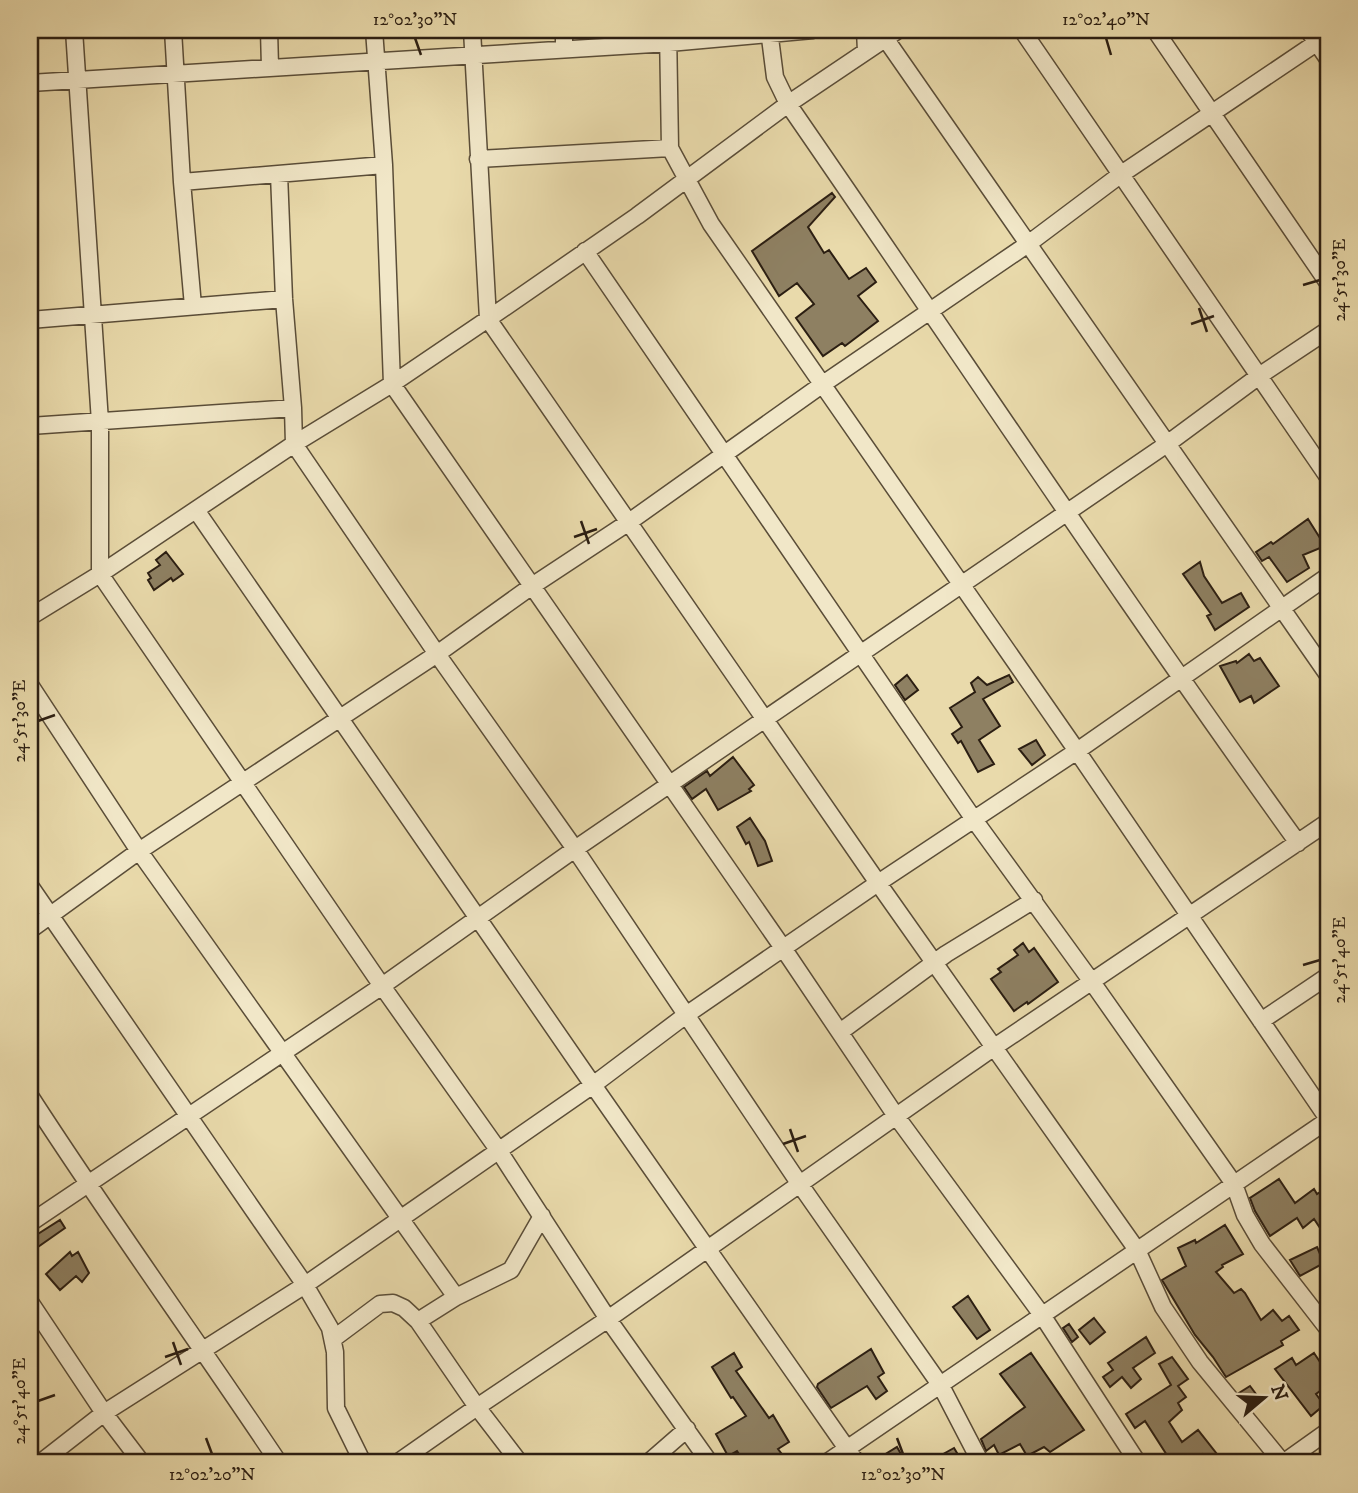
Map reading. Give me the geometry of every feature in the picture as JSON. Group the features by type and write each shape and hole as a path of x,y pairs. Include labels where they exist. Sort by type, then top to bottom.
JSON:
{"street":[{"path":"75,30 100,422 100,574 382,986 499,1151 608,1319 710,1463"},
{"path":"173,30 193,306"},
{"path":"269,30 270,67"},
{"path":"374,30 384,165 392,384 897,1116 1042,1315 1138,1463"},
{"path":"472,30 488,319 993,1048 1137,1250 1163,1307 1193,1351 1283,1463 1328,1431"},
{"path":"564,30 564,49"},
{"path":"30,83 564,49 668,36 813,30"},
{"path":"865,30 866,51"},
{"path":"1022,30 1328,477"},
{"path":"1155,30 1328,284"},
{"path":"770,32 775,77 788,104 1065,513 1298,843"},
{"path":"30,617 100,574 488,319 637,216 788,104 891,34 1027,244 1328,676"},
{"path":"668,36 670,148 711,224 1077,751 1328,1120 826,1463"},
{"path":"30,930 139,851 629,522 1027,244 1318,36 1328,59"},
{"path":"478,159 670,148"},
{"path":"182,182 384,165"},
{"path":"279,174 294,444 436,654 575,849 799,1183 940,1385 981,1463"},
{"path":"585,251 975,821 1034,900 1234,1184 1245,1215 1262,1244 1328,1329"},
{"path":"30,320 284,299"},
{"path":"30,1223 382,986 575,849 1167,444 1259,376 1328,330"},
{"path":"30,426 293,408"},
{"path":"196,510 857,1463"},
{"path":"40,1463 104,1413 305,1284 593,1085 686,1015 878,883 975,821 1328,576"},
{"path":"30,685 139,851 456,1297"},
{"path":"397,1463 608,1319 993,1048 1328,822"},
{"path":"30,886 305,1284 330,1328 333,1339 336,1408 363,1463"},
{"path":"840,1032 934,963 1034,900"},
{"path":"1261,1021 1328,976"},
{"path":"30,1096 87,1184 279,1463"},
{"path":"418,1321 456,1297 511,1270 542,1216"},
{"path":"30,1302 104,1413 142,1463"},
{"path":"333,1339 376,1306 384,1303 404,1308 418,1321 520,1463"},
{"path":"648,1463 687,1429"}],"building":[{"path":"832,193 835,197 808,227 824,253 829,250 849,279 866,268 876,282 858,296 878,321 845,346 842,343 823,356 796,318 814,304 797,283 779,296 752,251"},
{"path":"1308,519 1325,546 1303,555 1309,568 1287,582 1269,557 1262,561 1256,552 1271,542 1273,544"},
{"path":"166,552 183,574 173,581 171,578 154,590 148,580 151,578 148,573 160,565 156,560"},
{"path":"1200,562 1204,576 1222,603 1241,593 1249,607 1215,630 1207,616 1211,614 1183,574"},
{"path":"1249,654 1254,661 1260,658 1279,686 1254,703 1251,696 1240,702 1220,666 1236,661 1237,663"},
{"path":"907,675 918,690 905,700 895,685"},
{"path":"1009,675 1013,682 983,699 1000,726 979,740 994,764 978,772 961,741 958,743 952,734 962,727 950,708 975,692 971,683 978,677 987,685"},
{"path":"1036,740 1045,755 1032,765 1019,749"},
{"path":"733,757 754,785 749,789 751,791 718,810 706,789 692,799 684,787 707,771 710,776"},
{"path":"750,818 765,841 772,861 758,866 749,842 746,844 737,827"},
{"path":"1023,943 1029,952 1034,948 1058,982 1014,1011 991,979 1001,972 998,969 1018,955 1014,950"},
{"path":"1279,1179 1295,1203 1314,1189 1317,1194 1328,1187 1328,1240 1314,1219 1303,1228 1297,1218 1270,1236 1250,1198"},
{"path":"60,1220 65,1228 35,1249 30,1239"},
{"path":"1225,1225 1243,1254 1222,1265 1216,1272 1234,1293 1241,1289 1245,1293 1261,1320 1273,1310 1282,1321 1289,1316 1299,1330 1281,1341 1283,1345 1226,1377 1195,1335 1162,1280 1186,1266 1178,1248 1195,1240 1196,1243"},
{"path":"1317,1247 1324,1263 1300,1276 1290,1260"},
{"path":"70,1252 72,1256 78,1252 89,1273 82,1282 76,1276 60,1290 46,1274"},
{"path":"968,1296 990,1330 977,1339 953,1307"},
{"path":"1094,1318 1105,1332 1090,1344 1079,1330"},
{"path":"1069,1324 1078,1337 1072,1342 1063,1328"},
{"path":"1146,1337 1155,1353 1133,1368 1141,1379 1131,1388 1122,1377 1110,1387 1103,1377 1113,1370 1108,1363"},
{"path":"871,1349 884,1373 878,1377 887,1391 876,1399 867,1386 831,1408 817,1387 818,1384"},
{"path":"734,1353 742,1367 736,1371 769,1418 773,1415 789,1442 778,1449 781,1453 765,1463 745,1463 737,1451 728,1456 716,1434 746,1416 712,1367"},
{"path":"1031,1353 1084,1430 1050,1452 1044,1447 1027,1456 1020,1444 999,1455 994,1445 986,1451 981,1439 1025,1407 1000,1374"},
{"path":"1314,1353 1328,1374 1328,1380 1321,1385 1324,1388 1316,1394 1324,1405 1311,1416 1275,1369 1292,1358 1296,1365"},
{"path":"1172,1357 1188,1379 1178,1386 1186,1397 1178,1403 1182,1410 1169,1422 1182,1442 1198,1430 1224,1463 1210,1463 1202,1454 1188,1463 1172,1463 1145,1421 1135,1428 1126,1414 1171,1385 1159,1364"},
{"path":"1250,1386 1259,1398 1249,1405 1239,1393"},
{"path":"897,1447 906,1463 871,1463"},
{"path":"954,1448 963,1463 927,1463"}]}
